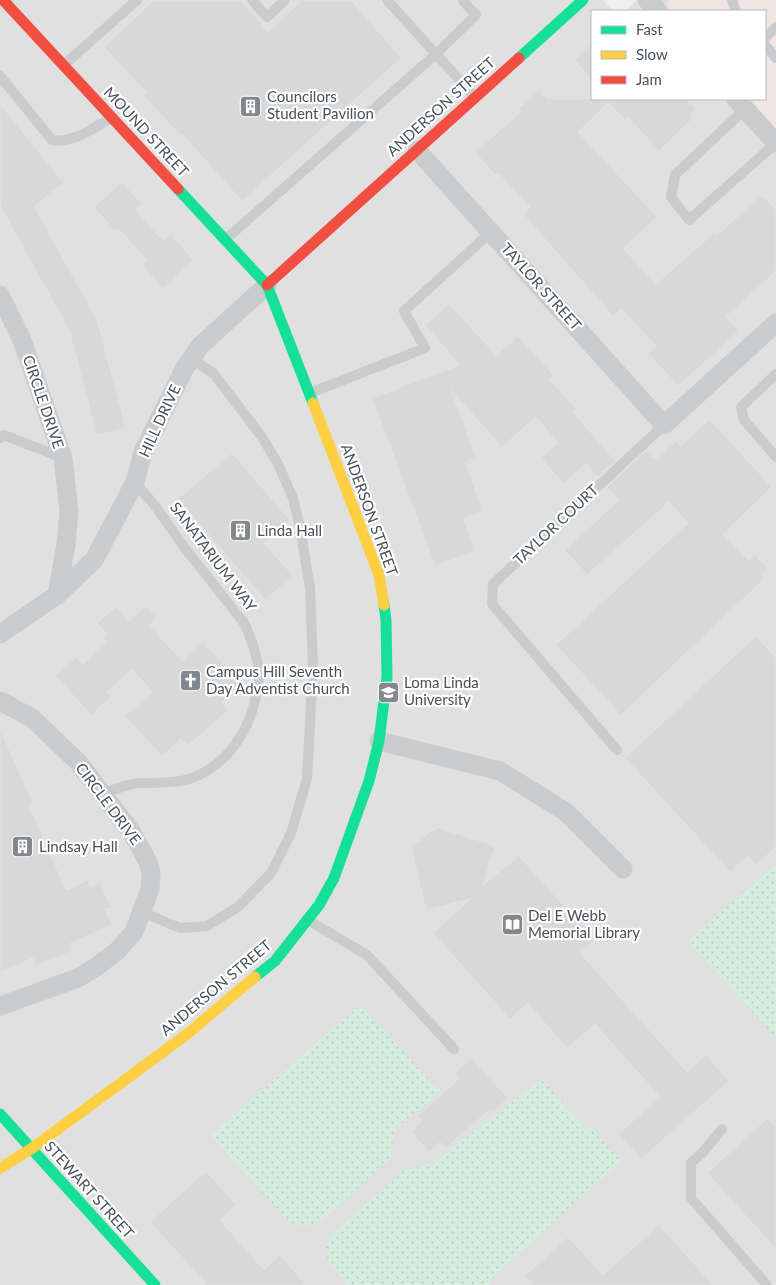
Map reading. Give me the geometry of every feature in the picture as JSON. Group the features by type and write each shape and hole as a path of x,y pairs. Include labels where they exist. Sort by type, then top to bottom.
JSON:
{"main road":[{"name":"MOUND STREET","path":"3,0 267,285"},
{"name":"ANDERSON STREET","path":"0,1168 32,1149 186,1034 274,961 319,905 334,878 368,781 379,741 387,677 386,620 379,575 267,285 583,0"},
{"name":"STEWART STREET","path":"0,1114 155,1285"}],"street":[{"path":"647,0 657,10"},
{"path":"741,104 776,143"},
{"name":"TAYLOR STREET","path":"417,150 664,425"},
{"name":"HILL DRIVE","path":"57,595 94,560 135,482 143,452 185,368 200,346 267,285"},
{"name":"CIRCLE DRIVE","path":"0,294 22,340 62,458 69,512 66,544 57,595"},
{"name":"TAYLOR COURT","path":"664,425 776,323"},
{"path":"0,634 57,595"},
{"name":"CIRCLE DRIVE","path":"0,702 32,718 78,762 131,831 147,860 151,872 150,889 134,932 117,951 78,978 0,1006"},
{"path":"379,741 500,771 566,812 623,869"}],"lane":[{"path":"64,66 137,0"},
{"path":"252,0 267,16 286,0"},
{"path":"387,0 475,97"},
{"path":"225,240 436,54 476,15 463,1"},
{"path":"766,37 776,27"},
{"path":"766,46 776,58"},
{"path":"0,76 52,140 61,142 77,137 112,117"},
{"path":"741,104 675,175 671,197 689,220 776,143"},
{"path":"309,393 425,348 404,311 491,232"},
{"path":"142,912 180,928 207,926 238,907 271,873 291,833 307,779 313,667 310,588 293,498 278,464 262,437 214,374 192,359"},
{"path":"776,374 741,407 744,420 776,457"},
{"name":"TAYLOR COURT","path":"617,750 492,604 492,584 664,425"},
{"path":"0,438 4,435 62,458"},
{"name":"SANATARIUM WAY","path":"103,794 138,783 168,783 187,780 211,769 226,756 238,741 251,718 255,705 259,674 250,636 244,622 184,546 156,506 135,482"},
{"path":"307,919 367,955 454,1049"},
{"path":"722,1129 691,1163 691,1198 767,1285"}],"shaded area":[{"name":"Loma Linda University","path":"0,0 603,0 612,10 591,10 591,100 766,100 766,10 626,10 637,0 776,0 776,1285 0,1285"},
{"path":"669,0 776,0 776,130 749,100 766,100 766,10 670,10 667,7"}],"green space":[{"path":"776,864 776,1038 688,941"},
{"path":"360,1005 440,1091 394,1130 391,1158 320,1222 304,1226 289,1222 211,1135"},
{"path":"542,1079 586,1130 591,1127 621,1161 488,1281 491,1285 348,1285 332,1267 327,1255 326,1248 334,1233 404,1170 432,1165"}],"building":[{"name":"Councilors Student Pavilion","path":"154,0 240,0 268,31 302,0 351,0 401,58 242,201 182,134 180,135 143,95 147,93 104,47"},
{"path":"591,44 591,79 574,60"},
{"path":"539,90 547,99 687,100 696,109 690,114 693,118 659,151 628,117 625,120 608,103 578,132 657,217 623,248 656,284 714,233 716,236 762,195 776,210 776,271 726,317 739,331 678,386 648,353 656,346 621,308 613,316 523,214 530,207 498,173 495,175 475,152 521,112 518,109"},
{"path":"0,104 64,183 34,206 97,320 126,428 97,435 69,330 0,206"},
{"path":"122,182 142,204 135,209 163,241 171,234 194,260 163,288 142,265 147,260 118,228 115,231 94,207"},
{"path":"449,304 496,355 518,336 550,371 554,377 550,380 576,409 573,412 615,461 598,477 586,464 563,483 541,458 558,443 536,417 502,447 451,390 476,458 465,462 483,511 463,518 475,551 435,566 372,398 460,365 425,325"},
{"path":"709,419 772,487 723,534 749,560 754,554 768,568 762,575 765,578 621,715 556,645 688,523 669,502 587,575 565,550 619,500 607,487 646,451 656,459 676,441 681,446"},
{"name":"Linda Hall","path":"232,453 290,520 264,543 293,576 265,600 178,499"},
{"name":"Campus Hill Seventh Day Adventist Church","path":"117,606 129,621 146,606 157,618 149,625 182,661 203,642 242,685 222,702 228,710 188,746 181,739 162,756 125,716 153,692 132,669 107,692 111,697 91,715 56,676 76,657 83,664 107,642 103,638 107,634 97,623"},
{"path":"756,636 776,658 776,847 756,865 748,856 730,872 625,758"},
{"name":"Lindsay Hall","path":"0,729 33,803 29,805 66,890 88,880 90,887 100,882 111,907 105,909 111,925 69,944 72,951 36,966 33,958 0,973"},
{"path":"437,827 495,846 483,885 519,856 595,940 580,953 687,1072 706,1055 729,1081 641,1159 618,1134 660,1097 595,1024 567,1048 527,1003 510,1019 433,933 472,898 426,910 411,847"},
{"path":"471,1058 508,1098 493,1112 490,1109 446,1148 440,1142 429,1152 411,1132 422,1121 418,1116 459,1079 455,1073"},
{"path":"768,1118 776,1127 776,1249 707,1173"},
{"path":"206,1171 236,1205 220,1220 264,1270 280,1255 306,1285 207,1285 150,1222"},
{"path":"659,1225 713,1285 534,1285 525,1276 568,1237 603,1275"}],"traffic: fast":[{"path":"519,58 583,0"},
{"path":"178,189 267,285 313,403"},
{"path":"255,977 275,961 319,905 334,878 369,781 379,741 387,677 384,605"},
{"path":"0,1114 155,1285"}],"traffic: slow":[{"path":"313,403 379,575 384,605"},
{"path":"0,1168 31,1149 186,1035 255,977"}],"traffic: jam":[{"path":"3,0 178,189"},
{"path":"267,285 519,58"}],"place":[{"name":"Councilors Student Pavilion","path":"251,106"},
{"name":"Linda Hall","path":"241,531"},
{"name":"Campus Hill Seventh Day Adventist Church","path":"190,681"},
{"name":"Loma Linda University","path":"388,692"},
{"name":"Lindsay Hall","path":"23,847"},
{"name":"Del E Webb Memorial Library","path":"512,925"}]}
